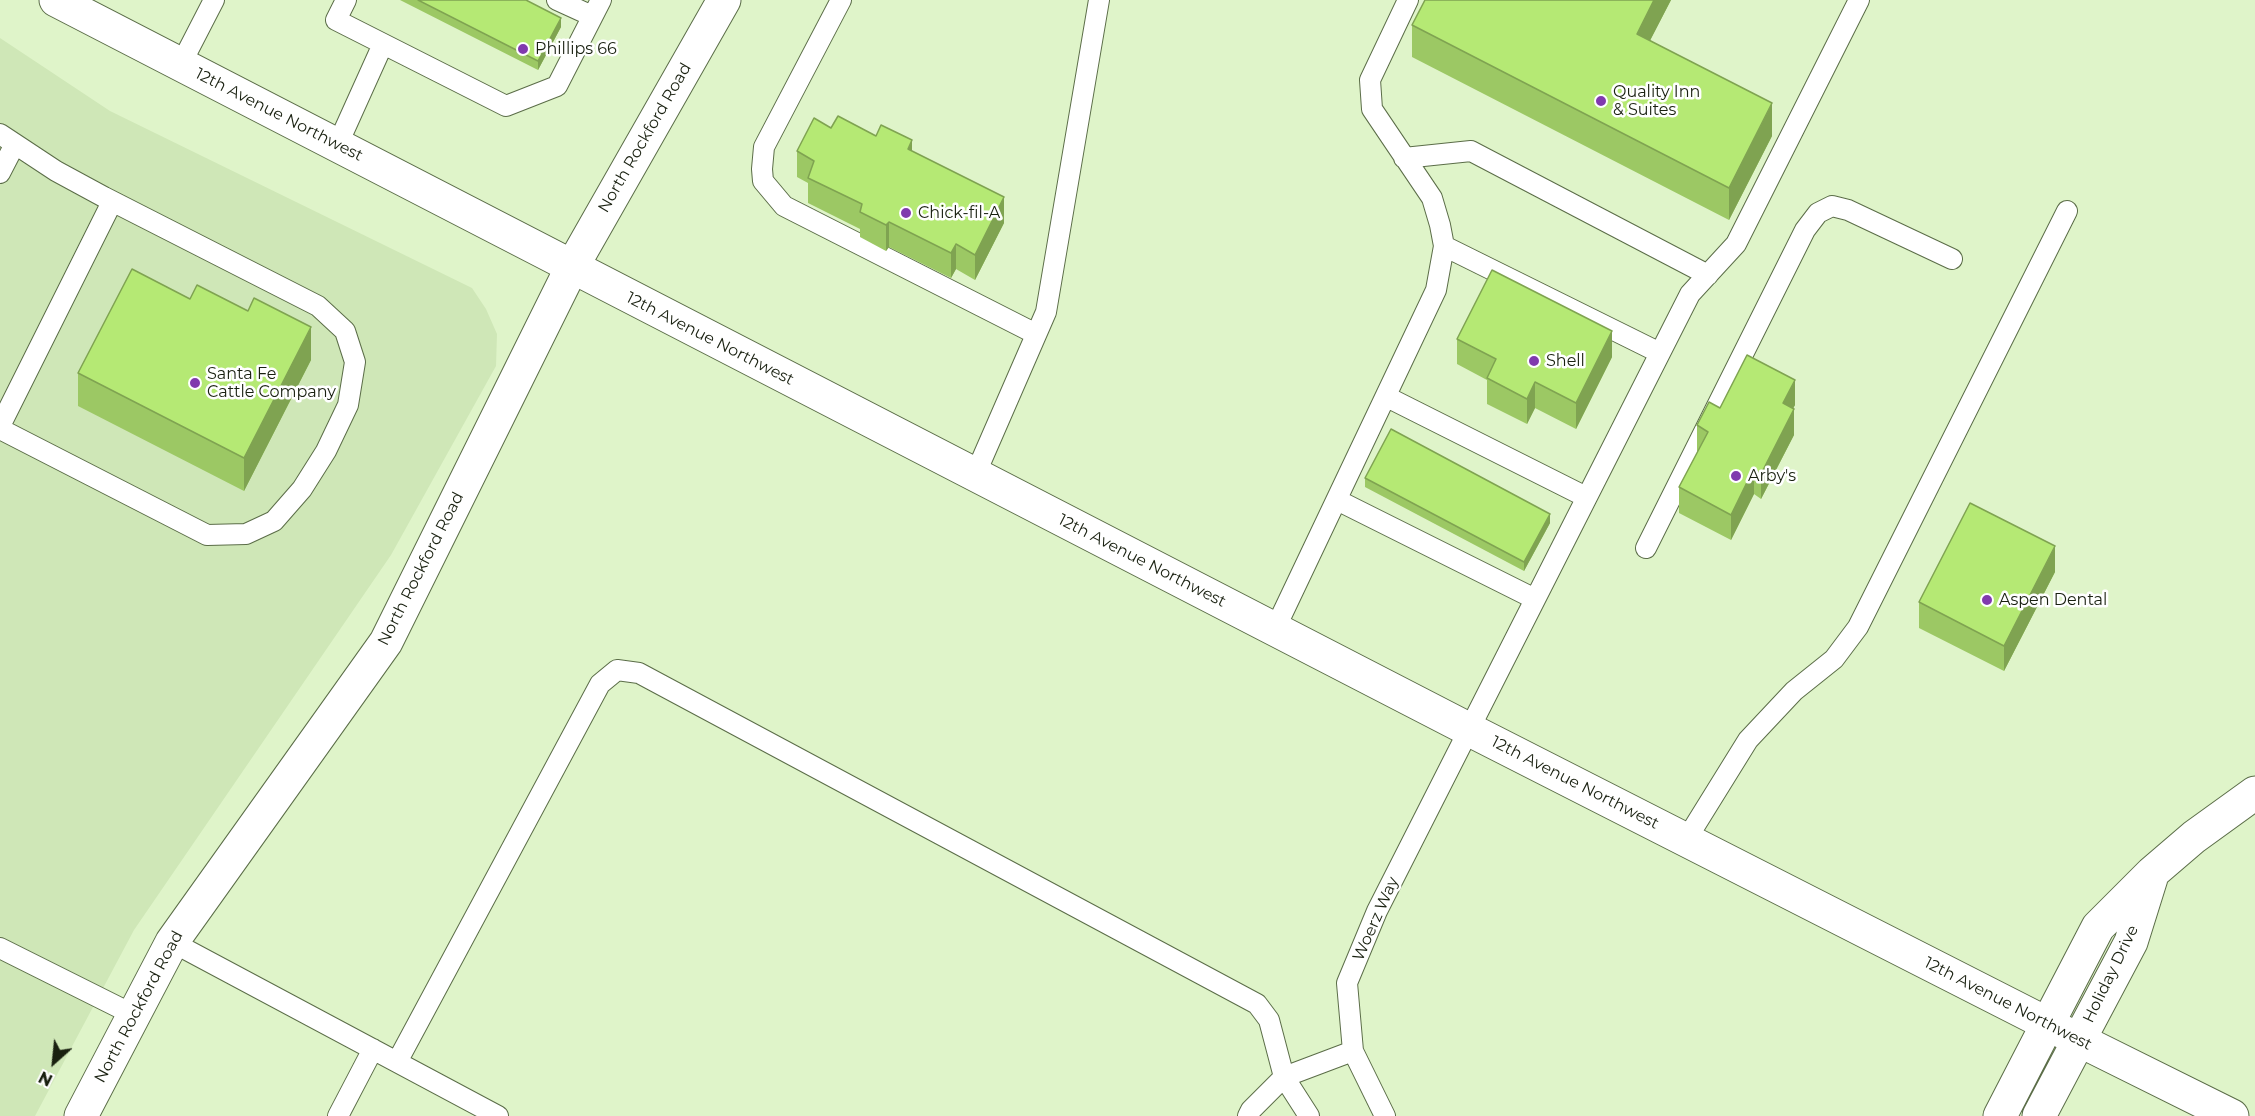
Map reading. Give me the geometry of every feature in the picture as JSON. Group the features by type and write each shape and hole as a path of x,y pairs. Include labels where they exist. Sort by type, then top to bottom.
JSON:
{"main road":[{"name":"12th Avenue Northwest","path":"56,0 1468,729 2232,1116"},
{"name":"North Rockford Road","path":"81,1116 171,942 386,642 572,267 724,0"},
{"name":"Holiday Drive","path":"2000,1116 2098,927 2152,873 2194,837 2255,793"},
{"name":"Holiday Drive","path":"2039,1116 2131,942 2152,873"}],"lane":[{"path":"180,64 214,0"},
{"path":"346,0 336,20 506,106 557,86 597,8 558,0"},
{"path":"841,0 764,147 763,181 784,206 1036,334"},
{"path":"975,475 1046,312 1099,0"},
{"path":"1275,629 1436,291 1444,246 1432,198 1372,109 1370,80 1408,0"},
{"name":"Woerz Way","path":"1385,1116 1353,1051 1347,983 1377,911 1689,294 1736,244 1859,0"},
{"path":"337,146 383,44"},
{"path":"0,173 7,139 56,171 112,202 318,306 345,332 355,362 348,405 326,451 302,489 274,522 246,534 207,535 0,428 112,202"},
{"path":"1404,158 1471,151 1708,274"},
{"path":"1646,548 1805,230 1818,213 1832,206 1848,210 1952,259"},
{"path":"1686,840 1748,741 1794,691 1834,659 1857,627 2067,211"},
{"path":"1444,246 1660,352"},
{"path":"1387,397 1586,497"},
{"path":"1337,500 1534,598"},
{"path":"397,1062 600,684 617,670 639,673 1257,1004 1269,1020 1284,1077 1309,1116"},
{"path":"171,942 492,1115"},
{"path":"0,948 134,1015"},
{"path":"338,1116 373,1049"},
{"path":"1248,1116 1251,1110 1284,1077 1353,1051"}],"shaded area":[{"path":"0,38 110,111 472,288 486,309 497,334 496,366 391,555 134,930 35,1116 0,1116"}],"building":[{"name":"Phillips 66","path":"418,0 526,0 561,18 538,61"},
{"name":"Quality Inn & Suites","path":"1425,0 1654,0 1637,34 1772,103 1729,188 1412,25"},
{"name":"Chick-fil-A","path":"838,116 876,136 881,125 912,140 908,149 1004,197 975,255 956,244 951,253 889,222 886,225 860,212 862,204 808,178 814,161 797,151 814,118 831,128"},
{"name":"Santa Fe Cattle Company","path":"132,269 190,299 197,285 248,311 254,298 311,327 244,458 78,373"},
{"name":"Shell","path":"1492,270 1612,331 1576,403 1535,382 1527,399 1487,378 1496,359 1457,339"},
{"name":"Arby's","path":"1747,355 1795,380 1783,403 1794,409 1761,474 1754,468 1731,515 1679,487 1708,432 1697,425 1709,402 1720,408"},
{"path":"1391,429 1550,514 1524,562 1365,478"},
{"name":"Aspen Dental","path":"1970,503 2055,546 2004,646 1919,602"}],"place":[{"name":"Phillips 66","path":"523,49"},
{"name":"Quality Inn & Suites","path":"1601,101"},
{"name":"Chick-fil-A","path":"906,213"},
{"name":"Shell","path":"1534,361"},
{"name":"Santa Fe Cattle Company","path":"195,383"},
{"name":"Arby's","path":"1736,476"},
{"name":"Aspen Dental","path":"1987,600"}]}
